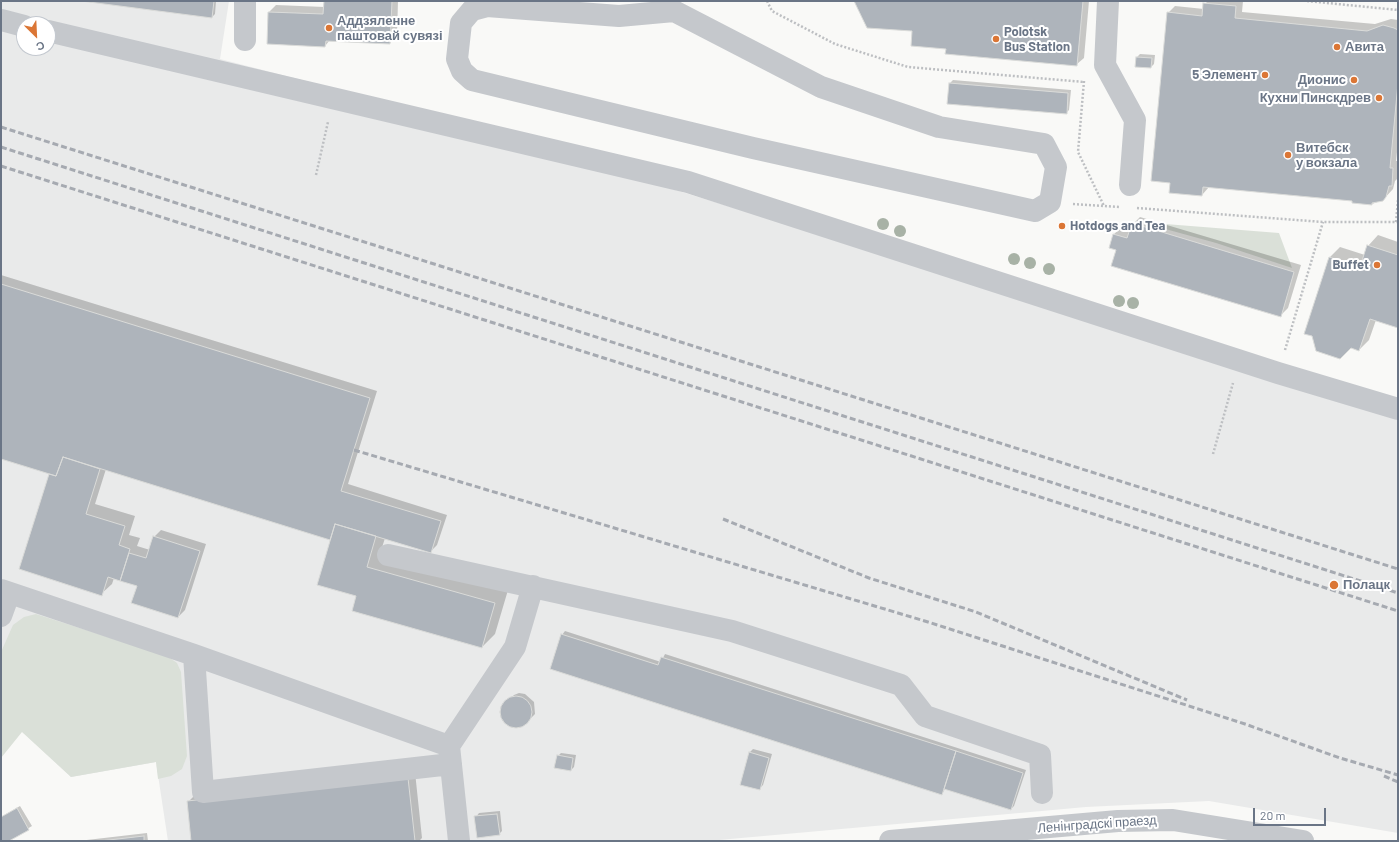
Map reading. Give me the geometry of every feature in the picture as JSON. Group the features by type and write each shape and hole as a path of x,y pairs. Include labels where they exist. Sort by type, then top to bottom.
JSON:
{"street":[{"path":"245,1 245,40"},
{"path":"1108,1 1105,65 1135,120 1130,184"},
{"path":"487,6 619,16 675,6 821,87 939,127 1044,144 1056,167 1050,202 1035,211 738,144 472,80 462,72 457,59 461,23 472,10 487,6"},
{"path":"1,20 16,24"},
{"path":"56,33 688,182 1278,373 1398,409"},
{"path":"388,555 732,631 901,685 924,716 1040,755 1042,793"},
{"path":"459,841 450,755 515,647 532,586"},
{"path":"1,616 5,592 194,655 450,755"},
{"path":"194,655 203,792 450,755"},
{"name":"Ленінградскі праезд","path":"890,841 1052,834 1118,821 1173,820 1303,841"}],"path":[{"path":"767,1 772,11 835,44 908,67 1084,82 1078,152 1104,206"},
{"path":"1306,1 1398,10"},
{"path":"316,175 333,98"},
{"path":"1135,208 1324,222 1397,222 1398,200"},
{"path":"1050,202 1127,208"},
{"path":"1278,373 1324,222"},
{"path":"1213,454 1239,360"}],"shaded area":[{"path":"1,1 229,1 220,59 388,102 963,278 1398,416 1398,833 1209,801 1086,807 708,841 168,841 156,762 71,777 1,712"},
{"path":"1140,222 1279,233 1292,268 1216,243"},
{"path":"36,614 167,656 177,663 181,672 187,756 182,769 171,776 158,779 156,762 71,777 22,732 1,758 1,652 13,625 24,617"}],"building":[{"path":"81,1 214,1 212,18"},
{"name":"Аддзяленне паштовай сувязі","path":"324,1 392,1 390,44 326,41 325,47 267,44 268,12 323,14"},
{"name":"Polotsk Bus Station","path":"854,1 1083,1 1077,66 945,54 946,49 911,46 912,31 867,28"},
{"path":"1203,3 1236,6 1235,18 1367,31 1383,25 1398,30 1398,83 1390,168 1393,168 1392,186 1389,186 1386,197 1383,201 1372,203 1372,205 1352,203 1352,201 1203,187 1202,196 1169,193 1170,183 1151,181 1167,12 1202,16"},
{"path":"1136,57 1152,58 1151,68 1135,67"},
{"path":"949,83 1068,93 1067,114 947,104"},
{"path":"1132,223 1294,272 1281,317 1111,266 1116,250 1109,248 1113,234 1127,238"},
{"path":"1367,245 1398,255 1398,328 1370,319 1359,351 1351,348 1340,359 1316,351 1312,336 1304,334 1329,257 1360,267"},
{"path":"1,284 370,398 341,491 441,521 431,553 335,524 330,540 63,457 56,476 1,459"},
{"path":"63,457 100,469 86,514 125,526 119,545 130,549 120,581 108,577 102,596 19,569 49,474 56,476"},
{"path":"335,524 376,536 367,567 495,603 482,648 352,611 356,596 317,585"},
{"path":"153,536 200,551 178,618 131,603 137,586 120,581 129,553 146,558"},
{"path":"561,634 658,665 661,657 956,751 942,795 550,669"},
{"path":"513,696 519,696 529,703 532,712 531,718 525,725 519,728 513,728 503,721 500,715 500,709 507,699"},
{"path":"956,751 1023,773 1011,810 944,789"},
{"path":"749,752 769,758 760,790 740,785"},
{"path":"557,755 573,758 571,771 554,768"},
{"path":"408,778 415,841 191,841 187,801"},
{"path":"17,808 29,830 9,841 1,841 1,817"},
{"path":"497,814 500,835 477,838 474,816"},
{"path":"144,836 144,841 100,841"}],"railway":[{"path":"1,127 1398,569"},
{"path":"1,147 1398,593"},
{"path":"1,166 1398,611"},
{"path":"354,450 928,622 1245,724 1340,758 1398,775"},
{"path":"723,519 869,578 976,612 1187,700"},
{"path":"1384,776 1398,782"}],"place":[{"name":"Аддзяленне паштовай сувязі","path":"329,28"},
{"name":"Polotsk Bus Station","path":"996,39"},
{"name":"Авита","path":"1337,47"},
{"name":"5 Элемент","path":"1265,75"},
{"name":"Дионис","path":"1354,80"},
{"name":"Кухни Пинскдрев","path":"1379,98"},
{"name":"Витебск у вокзала","path":"1288,155"},
{"name":"Hotdogs and Tea","path":"1062,226"},
{"name":"Buffet","path":"1377,265"},
{"name":"Полацк","path":"1334,585"}]}
